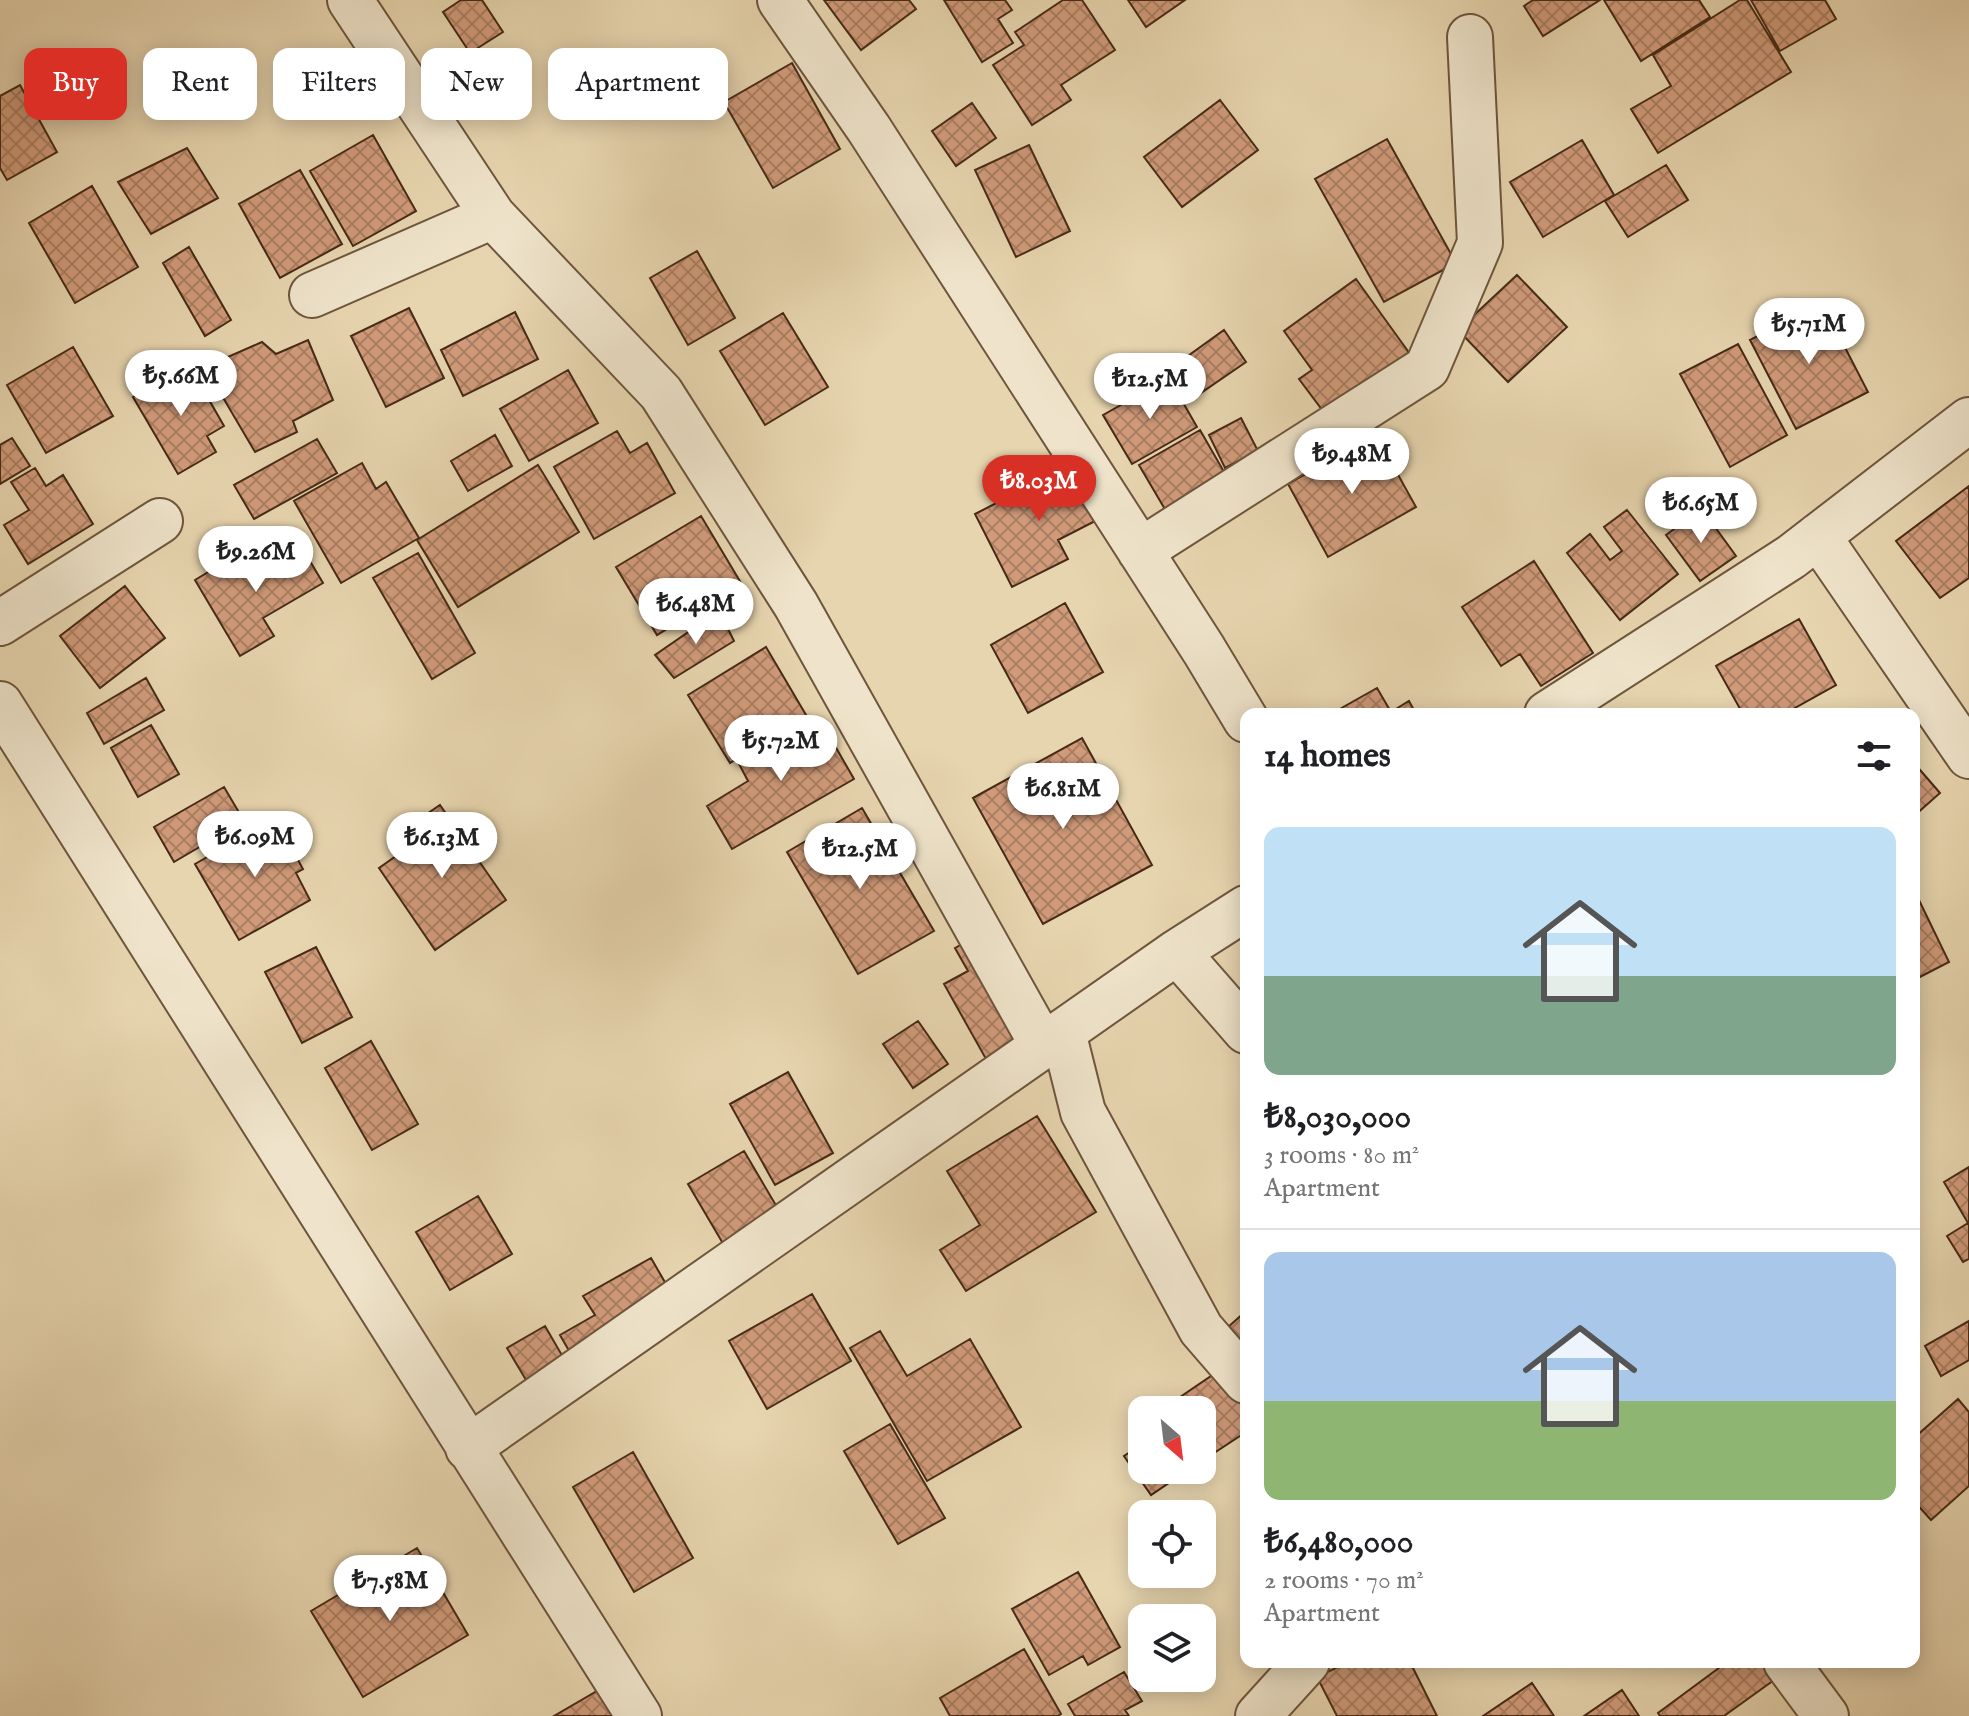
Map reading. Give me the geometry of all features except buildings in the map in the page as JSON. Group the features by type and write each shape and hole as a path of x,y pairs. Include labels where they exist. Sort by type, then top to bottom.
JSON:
{"street":[{"path":"350,0 493,216 661,393 796,605 1043,1046"},
{"path":"780,0 869,129 1240,710"},
{"path":"1140,551 1427,368 1480,243 1470,37"},
{"path":"312,295 493,216"},
{"path":"1569,708 1594,701 1791,557 1969,420"},
{"path":"0,623 160,521"},
{"path":"1818,536 1969,756"},
{"path":"0,704 639,1716"},
{"path":"468,1448 1177,952 1240,912"},
{"path":"1177,952 1240,1024"},
{"path":"1043,1046 1065,1040 1083,1112 1201,1329 1240,1374"},
{"path":"1258,1716 1302,1668"},
{"path":"1790,1668 1826,1716"}]}
